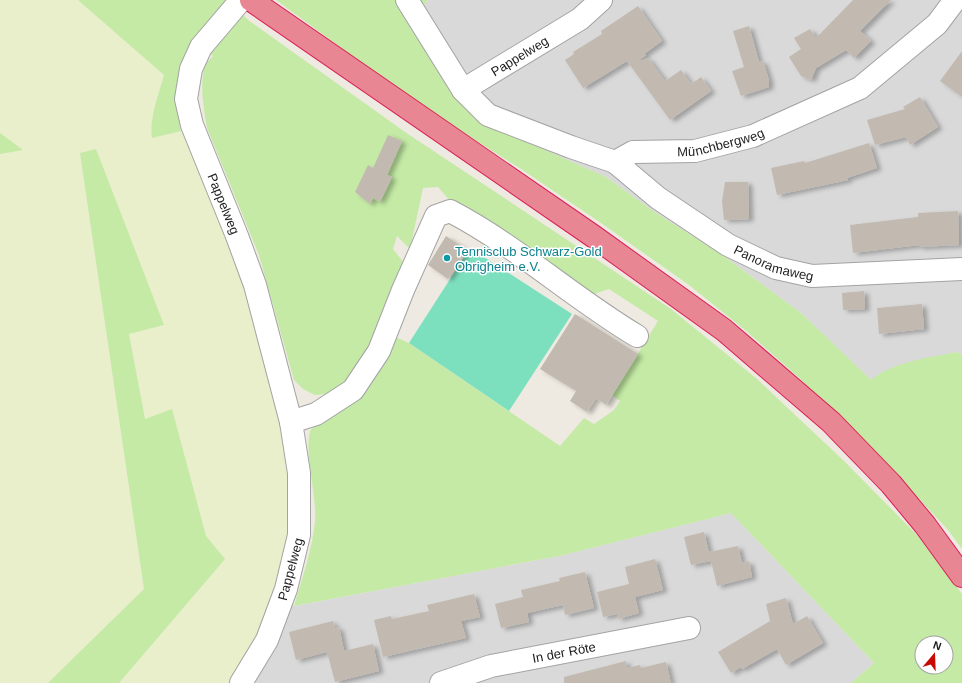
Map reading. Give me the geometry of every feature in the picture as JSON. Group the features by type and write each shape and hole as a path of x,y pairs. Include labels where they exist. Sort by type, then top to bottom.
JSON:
{"highway":[{"path":"251,0 593,236 724,330 831,422 891,484 925,525 962,576"}],"street":[{"name":"Pappelweg","path":"241,0 201,47 191,69 186,99 192,125 237,236 255,286 291,422 299,473 300,535 286,589 267,640 241,683"},
{"path":"407,0 463,90 488,115 571,147 615,162"},
{"name":"Pappelweg","path":"463,90 580,19 601,0"},
{"name":"Münchbergweg","path":"615,162 632,152 695,151 753,136 860,88 937,24 955,0"},
{"name":"Panoramaweg","path":"615,162 658,198 728,245 776,268 812,276 962,269"},
{"path":"291,422 316,414 353,390 379,351 403,290 436,216 450,212 502,242 610,320 637,336"},
{"name":"In der Röte","path":"441,683 491,666 689,628"}],"shaded area":[{"path":"428,0 962,0 962,355 957,352 878,375 871,381 801,313 718,252 656,213 606,177 475,119 411,19"},
{"path":"731,513 874,663 851,683 231,683 277,599 295,606 559,556"}],"green space":[{"path":"0,0 78,0 164,75 154,110 152,138 181,131 190,143 249,291 272,380 292,491 292,524 277,599 231,683 119,683 225,559 206,537 172,410 145,419 129,334 164,325 80,153 144,589 48,683 0,683 0,154 22,150 0,133"},
{"path":"78,0 228,0 248,20 405,132 671,309 757,379 844,461 921,539 962,594 962,683 851,683 874,663 731,513 559,556 294,606 314,533 315,511 309,463 310,431 393,336 409,343 560,446 584,418 594,424 614,410 620,401 612,395 658,321 609,289 588,296 451,202 438,187 423,188 410,249 397,236 393,249 408,268 381,329 343,389 327,394 315,395 303,389 294,380 259,255 207,128 202,80 206,65 213,56 192,42 183,64 178,85 177,96 181,131 152,138 151,130 153,114 164,75"},
{"path":"276,0 428,0 412,19 448,79 475,119 606,177 656,213 718,252 801,313 871,380 890,368 901,364 923,358 957,352 962,355 962,549 948,530 873,449 798,377 745,330 689,285 518,167 415,102"},
{"path":"0,133 23,150 0,154"},
{"path":"96,149 164,325 129,334 145,419 172,409 206,536 225,559 119,683 48,683 144,589 80,153"},
{"path":"470,248 572,314 509,411 409,343"}],"building":[{"path":"853,0 891,0 860,31 871,41 854,58 846,50 816,68 811,80 801,76 789,57 801,49 794,38 810,29 816,38"},
{"path":"638,6 662,41 644,54 646,55 637,62 648,58 665,81 681,70 691,84 701,77 711,91 670,120 627,61 583,88 565,60 574,54 573,52 602,34 601,31"},
{"path":"749,26 759,62 763,61 769,80 769,87 741,96 732,71 744,67 733,31"},
{"path":"962,51 962,97 940,81"},
{"path":"920,97 938,127 910,145 906,137 875,145 867,120 905,109 903,107"},
{"path":"388,135 402,141 387,175 392,177 380,202 373,198 370,204 355,192 368,165 373,168"},
{"path":"869,143 877,168 847,178 848,180 777,195 771,168 804,161 805,163"},
{"path":"725,182 748,182 749,219 724,220 722,201"},
{"path":"958,211 959,245 919,247 919,245 853,253 850,225 918,217 918,213"},
{"name":"Tennisclub Schwarz-Gold Obrigheim e.V.","path":"446,236 467,250 448,279 428,265"},
{"path":"864,291 865,309 843,310 842,293"},
{"path":"922,304 924,329 879,334 877,308"},
{"path":"575,314 638,354 606,405 596,398 587,412 570,401 576,391 540,369"},
{"path":"704,532 711,561 691,565 684,537"},
{"path":"738,546 742,563 749,561 752,577 717,586 709,552"},
{"path":"655,559 663,590 635,597 639,613 618,619 617,614 603,617 597,592 629,584 625,567"},
{"path":"585,572 594,608 565,615 563,605 527,613 529,622 501,628 495,604 523,597 521,590 560,581 559,578"},
{"path":"474,594 480,617 461,621 466,638 383,657 374,620 391,616 392,619 429,611 427,605"},
{"path":"786,598 793,624 807,616 823,643 786,665 777,649 742,669 741,667 731,673 718,652 770,621 766,604"},
{"path":"333,621 335,628 339,627 344,651 373,644 379,671 335,682 327,652 296,660 289,632"},
{"path":"626,661 627,668 640,665 641,668 666,662 671,683 564,683 564,677"}],"place":[{"name":"Tennisclub Schwarz-Gold Obrigheim e.V.","path":"447,258"}]}
